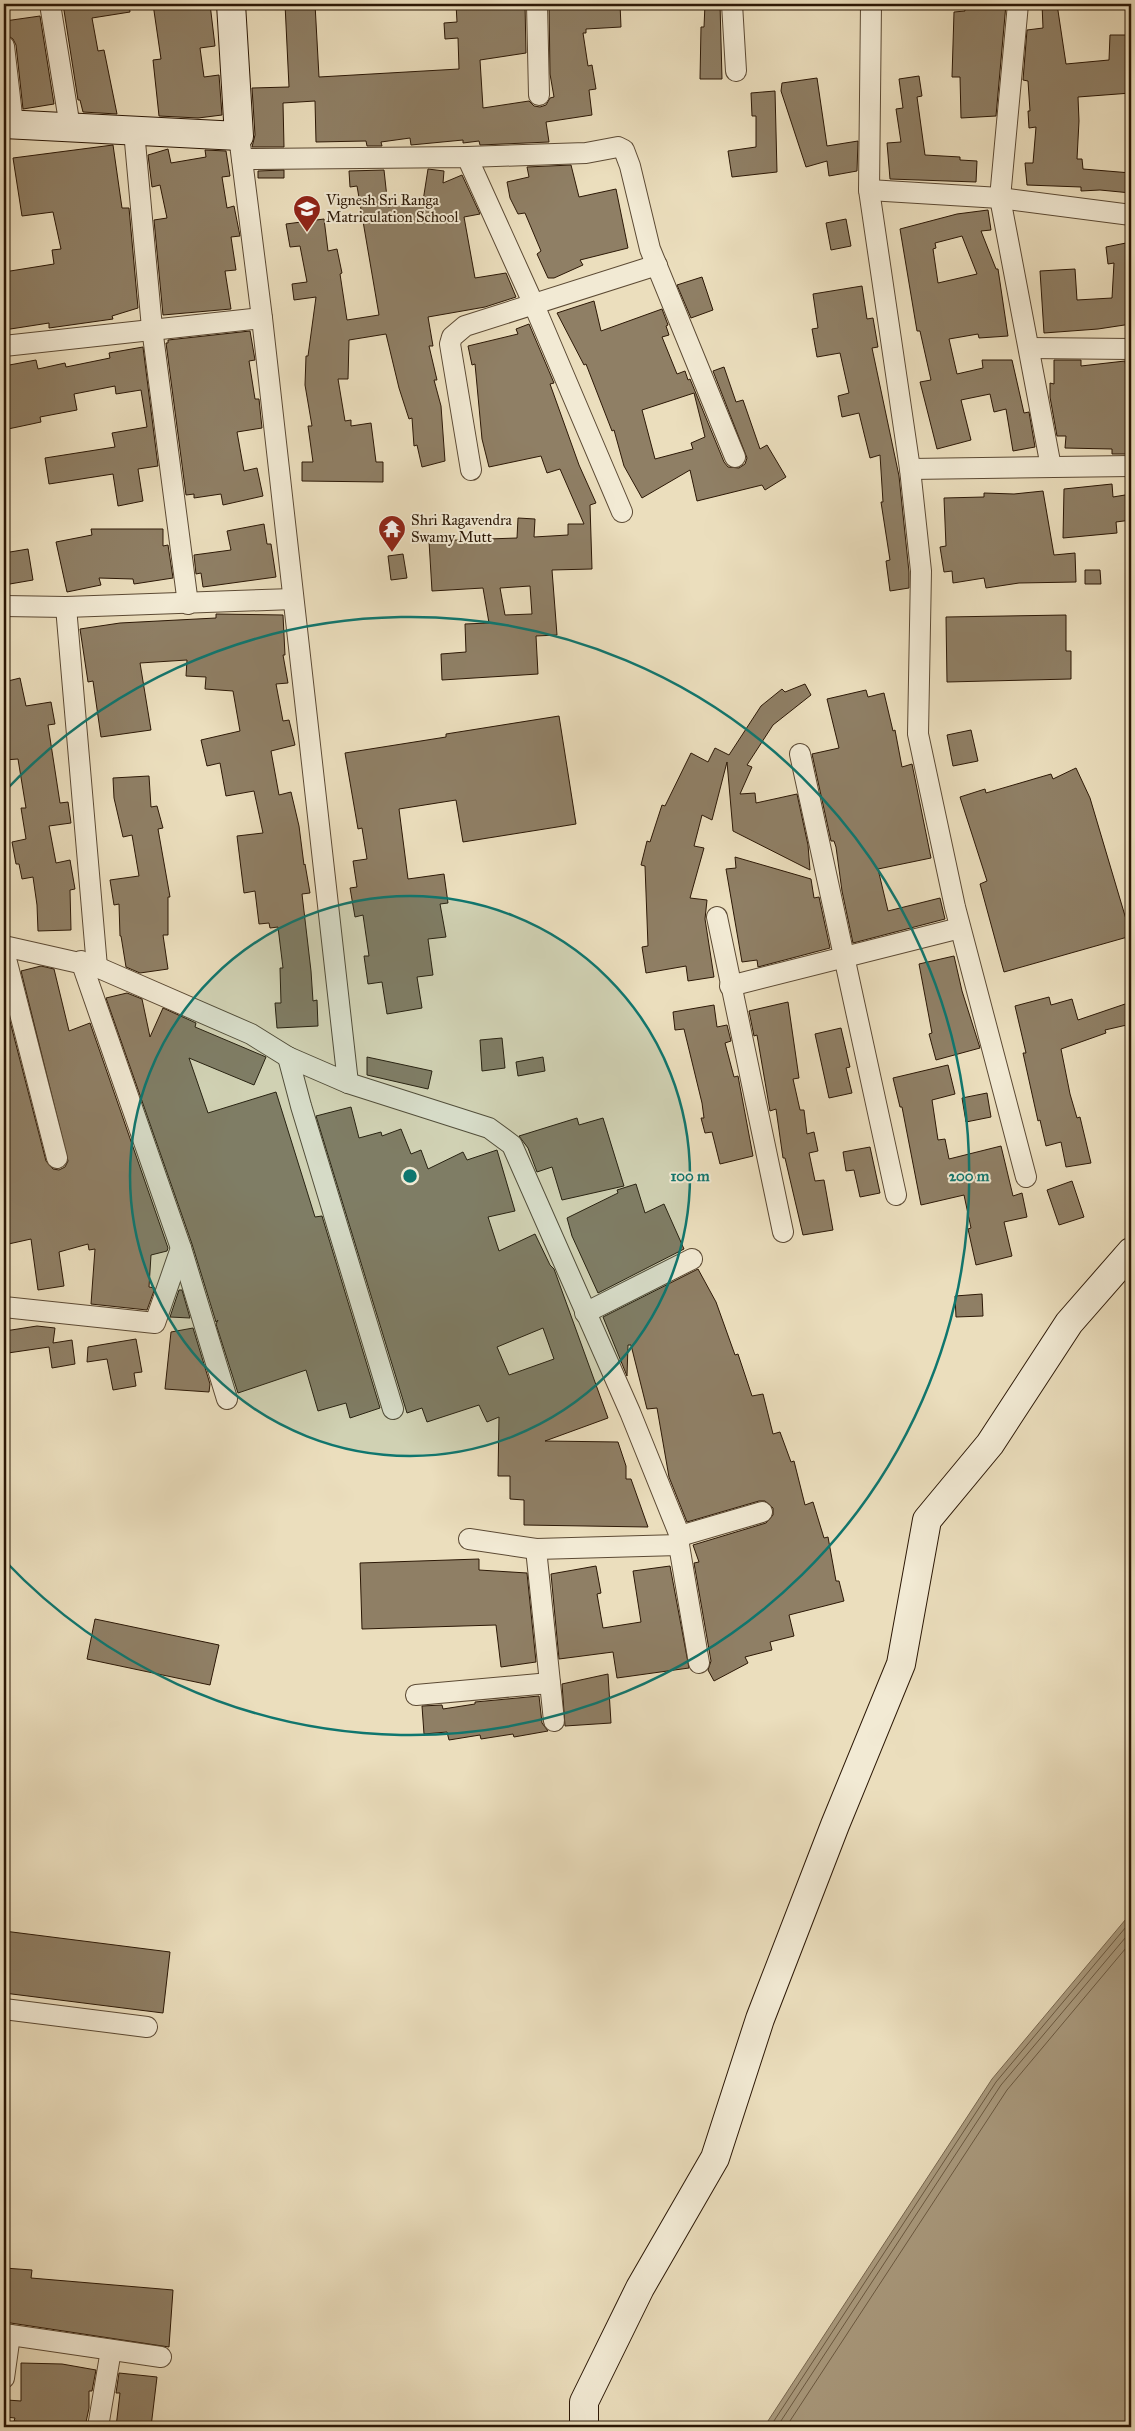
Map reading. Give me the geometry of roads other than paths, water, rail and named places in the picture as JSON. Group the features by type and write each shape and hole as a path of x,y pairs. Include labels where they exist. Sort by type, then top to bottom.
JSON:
{"street":[{"path":"50,4 70,127"},
{"path":"232,4 240,148 262,318 348,1083"},
{"path":"537,4 539,95"},
{"path":"732,4 736,71"},
{"path":"871,4 869,190 910,469 921,570 918,734 960,928 1026,1177"},
{"path":"1018,4 1000,198 1051,467"},
{"path":"4,46 8,124 134,130 240,148 467,157 586,154 618,147 624,150 630,166 650,249 735,456"},
{"path":"134,130 152,328 188,604"},
{"path":"467,157 534,305 622,512"},
{"path":"869,190 1000,198 1131,215"},
{"path":"471,470 450,344 452,337 465,326 657,266"},
{"path":"4,346 152,328 262,318"},
{"path":"1028,348 1131,349"},
{"path":"910,469 1131,466"},
{"path":"4,606 66,608 293,599"},
{"path":"66,608 89,964 181,1248 227,1399"},
{"path":"800,754 896,1194"},
{"path":"717,917 783,1232"},
{"path":"730,986 960,928"},
{"path":"4,946 89,964 251,1034 288,1057 348,1083 489,1128 512,1145 630,1412 680,1541 699,1663"},
{"path":"4,951 57,1158"},
{"path":"288,1057 301,1106 393,1408"},
{"path":"4,1307 154,1323 181,1248"},
{"path":"584,2427 584,2402 588,2393 640,2288 715,2158 760,2019 835,1825 902,1664 927,1520 990,1444 1069,1324 1131,1252"},
{"path":"586,1312 692,1260"},
{"path":"469,1539 536,1549 680,1541 762,1512"},
{"path":"536,1549 554,1721"},
{"path":"416,1695 550,1684"},
{"path":"4,2009 146,2027"},
{"path":"4,2378 7,2335 161,2357"},
{"path":"98,2427 110,2350"}],"water":[{"path":"1131,1913 1131,2427 764,2427 992,2079"}],"place":[{"name":"Vignesh Sri Ranga Matriculation School","path":"307,233"},
{"name":"Shri Ragavendra Swamy Mutt","path":"392,553"}]}
